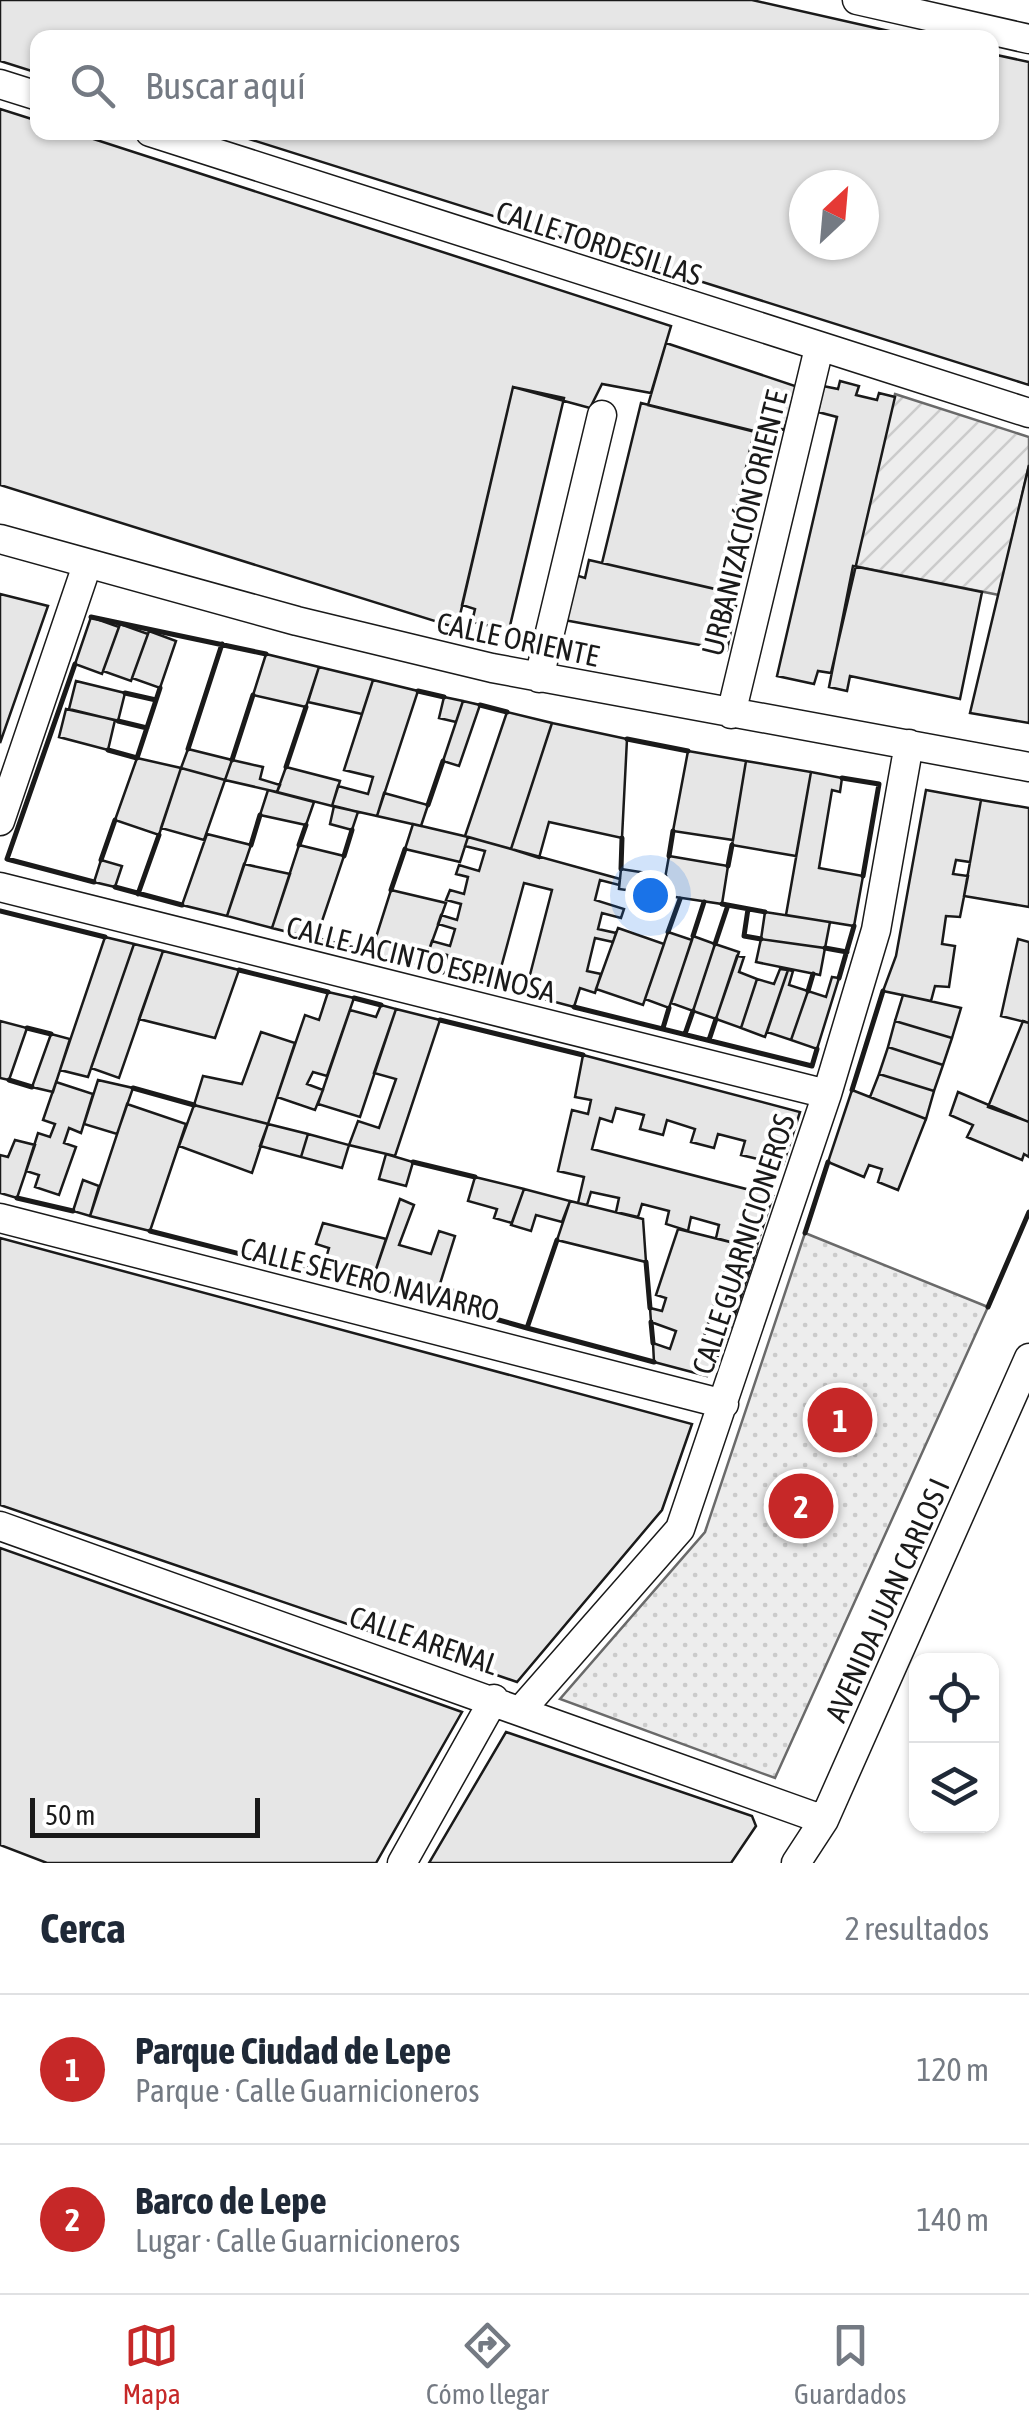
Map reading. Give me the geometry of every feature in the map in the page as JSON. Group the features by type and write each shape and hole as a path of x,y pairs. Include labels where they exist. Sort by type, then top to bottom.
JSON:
{"street":[{"path":"856,0 989,30"},
{"path":"999,32 1029,39"},
{"path":"0,84 30,93"},
{"name":"CALLE TORDESILLAS","path":"175,140 1029,413"},
{"name":"URBANIZACIÓN ORIENTE","path":"731,714 820,348"},
{"path":"539,678 602,416"},
{"name":"CALLE ORIENTE","path":"0,539 87,565 539,678 1029,767"},
{"path":"0,821 87,565"},
{"name":"CALLE GUARNICIONEROS","path":"522,1709 680,1528 827,1094 876,930 909,744"},
{"name":"CALLE JACINTO ESPINOSA","path":"0,887 827,1094"},
{"name":"CALLE SEVERO NAVARRO","path":"0,1218 724,1404"},
{"name":"AVENIDA JUAN CARLOS I","path":"796,1863 824,1820 1029,1358"},
{"name":"CALLE ARENAL","path":"0,1526 494,1699 824,1820"},
{"path":"402,1863 494,1699"}],"shaded area":[{"path":"895,394 1029,437 1029,465 999,595 854,566"},
{"path":"805,1233 988,1307 775,1778 560,1699 705,1532"}],"building":[{"path":"0,0 752,0 885,30 30,30 30,70 0,61"},
{"path":"999,56 1029,62 1029,385 252,140 999,140"},
{"path":"0,109 30,118 30,140 97,140 671,326 651,393 602,384 590,408 513,387 457,628 0,485"},
{"path":"666,343 798,387 784,430 771,425 767,435 648,405"},
{"path":"840,381 859,386 856,395 877,400 879,393 895,397 831,673 818,671 814,684 777,676 837,417 818,412 823,386 838,389"},
{"path":"513,387 564,398 509,630 472,622 475,609 462,605"},
{"path":"641,403 754,431 719,590 602,563"},
{"path":"1029,465 1029,723 970,713"},
{"path":"589,560 724,591 721,603 736,606 727,650 564,620 572,574 585,578"},
{"path":"853,566 982,592 960,699 850,676 847,691 829,687"},
{"path":"0,594 48,606 0,743"},
{"path":"91,617 119,627 102,674 75,664"},
{"path":"120,624 148,634 131,681 103,671"},
{"path":"149,631 176,641 160,688 132,678"},
{"path":"266,654 319,667 306,707 253,695"},
{"path":"319,667 373,680 362,714 308,702"},
{"path":"373,680 418,691 377,816 332,806 338,786 368,794 373,777 344,770"},
{"path":"76,681 125,693 118,721 69,709"},
{"path":"444,697 463,701 456,722 439,718"},
{"path":"463,701 480,705 459,766 443,761"},
{"path":"66,709 115,720 108,750 59,737"},
{"path":"507,712 552,723 511,849 465,836"},
{"path":"552,723 627,739 622,838 549,822 539,858 511,849"},
{"path":"188,749 232,760 225,780 181,768"},
{"path":"688,751 746,761 733,840 673,831"},
{"path":"137,758 181,768 159,835 115,820"},
{"path":"232,760 263,767 260,779 280,785 277,792 225,780"},
{"path":"746,761 811,772 796,856 732,845"},
{"path":"286,767 340,781 332,806 277,792"},
{"path":"181,768 225,780 204,840 161,828"},
{"path":"811,772 842,778 840,792 832,790 819,868 863,876 854,926 786,915"},
{"path":"268,790 314,802 306,825 260,815"},
{"path":"926,790 981,800 970,862 956,860 953,874 968,876 960,917 946,916 942,944 955,946 949,987 935,986 931,1001 883,991 896,956"},
{"path":"384,793 428,805 421,826 377,816"},
{"path":"981,800 1029,808 1029,907 964,896"},
{"path":"334,806 358,812 352,830 330,824"},
{"path":"413,824 468,837 460,862 405,849"},
{"path":"207,834 251,845 227,916 182,905"},
{"path":"468,837 620,879 619,885 600,880 595,900 624,909 621,918 602,913 598,929 616,933 613,942 595,938 587,971 601,974 595,993 580,988 574,1007 525,994 552,890 524,883 496,986 443,972 447,955 429,950 432,941 450,946 455,929 438,924 441,915 457,920 461,904 446,900 450,890 464,894 468,877 456,874 459,865 479,871 485,851 465,846"},
{"path":"299,845 344,856 316,939 272,928"},
{"path":"669,856 728,866 722,904 662,895"},
{"path":"101,860 122,866 115,887 94,882"},
{"path":"244,864 290,874 272,928 227,916"},
{"path":"621,869 666,876 662,895 619,889"},
{"path":"391,890 446,903 423,967 371,953"},
{"path":"765,912 830,922 825,948 761,939"},
{"path":"618,928 664,944 643,1005 596,989"},
{"path":"668,932 692,940 669,1008 645,999"},
{"path":"693,936 715,944 693,1011 671,1003"},
{"path":"105,937 134,944 88,1077 60,1070"},
{"path":"761,939 825,948 820,975 756,962"},
{"path":"1018,939 1029,942 1029,1023 1001,1016"},
{"path":"134,944 163,951 119,1078 91,1068"},
{"path":"715,944 739,952 716,1019 693,1011"},
{"path":"163,951 239,970 215,1038 139,1019"},
{"path":"737,956 744,957 739,972 757,979 741,1028 716,1019"},
{"path":"780,969 788,970 765,1037 741,1028 757,979 774,984"},
{"path":"788,970 793,971 789,985 808,991 791,1040 767,1032"},
{"path":"832,977 839,978 817,1049 791,1040 808,991 826,997"},
{"path":"328,992 354,998 327,1076 313,1072 307,1084 323,1090 315,1110 277,1097 305,1015 319,1020"},
{"path":"903,995 961,1008 952,1038 895,1021"},
{"path":"381,1005 396,1009 360,1117 318,1104 350,1010 376,1017"},
{"path":"396,1009 440,1020 395,1156 349,1145 358,1121 379,1128 396,1079 374,1073"},
{"path":"0,1021 27,1028 9,1080 0,1078"},
{"path":"895,1021 952,1038 943,1065 888,1047"},
{"path":"1023,1021 1029,1023 1029,1122 988,1107"},
{"path":"261,1032 295,1043 268,1124 194,1105 203,1076 242,1084"},
{"path":"51,1034 70,1039 53,1092 32,1087"},
{"path":"888,1047 943,1065 934,1091 879,1074"},
{"path":"583,1055 800,1112 783,1165 776,1164 780,1151 766,1147 762,1160 741,1155 745,1141 718,1134 714,1148 691,1142 695,1129 667,1120 663,1135 640,1129 644,1115 616,1108 612,1122 600,1118 592,1149 773,1196 756,1248 750,1247 754,1233 739,1229 734,1243 716,1238 719,1225 691,1217 688,1231 666,1224 669,1211 642,1204 638,1217 616,1212 619,1198 591,1192 587,1205 578,1203 584,1177 558,1171 572,1110 588,1114 591,1100 575,1097"},
{"path":"879,1074 934,1091 926,1119 870,1097"},
{"path":"98,1080 133,1088 117,1134 84,1124"},
{"path":"56,1082 93,1094 81,1133 69,1128 64,1143 76,1147 59,1195 35,1187 39,1175 26,1171 38,1133 50,1137 55,1124 43,1120"},
{"path":"852,1090 926,1119 898,1190 878,1182 882,1169 869,1165 864,1177 828,1162"},
{"path":"958,1092 1029,1122 1029,1157 1024,1154 1022,1160 967,1137 973,1125 950,1115"},
{"path":"127,1104 186,1124 150,1231 90,1216"},
{"path":"194,1105 268,1124 252,1173 179,1146"},
{"path":"268,1124 308,1134 301,1157 260,1146"},
{"path":"308,1134 349,1145 342,1168 301,1157"},
{"path":"15,1140 35,1145 17,1198 0,1193 0,1155 8,1157"},
{"path":"386,1154 413,1162 406,1186 379,1179"},
{"path":"475,1177 524,1189 512,1223 494,1218 497,1209 468,1201"},
{"path":"83,1180 99,1186 90,1216 73,1211"},
{"path":"524,1189 570,1201 562,1222 536,1215 531,1231 511,1225"},
{"path":"400,1199 414,1205 399,1245 431,1254 439,1231 455,1236 434,1303 370,1287"},
{"path":"570,1201 643,1219 646,1262 557,1240"},
{"path":"323,1223 386,1239 370,1287 307,1271 312,1258 325,1261 329,1248 316,1244"},
{"path":"678,1229 734,1243 703,1339 723,1346 707,1376 654,1362 653,1343 670,1349 676,1331 651,1322 650,1308 662,1311 666,1298 656,1295"},
{"path":"0,1238 692,1424 662,1510 517,1682 0,1505"},
{"path":"439,1286 487,1299 481,1315 434,1303"},
{"path":"0,1548 462,1712 376,1863 47,1863 0,1845"},
{"path":"506,1732 752,1816 756,1826 731,1863 429,1863"}],"wall":[{"path":"91,617 266,654"},
{"path":"188,749 222,644"},
{"path":"75,664 7,859 94,882"},
{"path":"108,750 137,758 160,688"},
{"path":"418,691 444,697"},
{"path":"125,693 156,700"},
{"path":"232,760 253,695"},
{"path":"480,705 507,712"},
{"path":"286,767 306,707"},
{"path":"118,721 147,728"},
{"path":"627,739 688,751"},
{"path":"428,805 443,761"},
{"path":"842,778 879,784 863,876"},
{"path":"251,845 260,815"},
{"path":"101,860 115,820"},
{"path":"299,845 306,825"},
{"path":"344,856 352,830"},
{"path":"669,856 673,831"},
{"path":"138,894 159,835"},
{"path":"621,869 622,838"},
{"path":"728,866 732,845"},
{"path":"391,890 405,849"},
{"path":"115,887 182,905"},
{"path":"668,932 680,899"},
{"path":"693,936 704,902"},
{"path":"722,904 765,912"},
{"path":"715,944 728,905"},
{"path":"748,909 744,936 761,939"},
{"path":"0,911 105,937"},
{"path":"839,978 854,926"},
{"path":"316,939 371,953"},
{"path":"825,948 847,952"},
{"path":"423,967 443,972"},
{"path":"239,970 328,992"},
{"path":"808,991 813,974"},
{"path":"496,986 525,994"},
{"path":"852,1090 883,991"},
{"path":"354,998 381,1005"},
{"path":"574,1007 812,1066 817,1049"},
{"path":"663,1028 669,1008"},
{"path":"685,1034 693,1011"},
{"path":"709,1040 716,1019"},
{"path":"440,1020 583,1055"},
{"path":"27,1028 51,1034"},
{"path":"9,1080 32,1087"},
{"path":"133,1088 194,1105"},
{"path":"413,1162 475,1177"},
{"path":"805,1233 828,1162"},
{"path":"17,1198 73,1211"},
{"path":"988,1307 1029,1212"},
{"path":"150,1231 307,1271"},
{"path":"557,1240 527,1328 654,1362"},
{"path":"723,1346 756,1248"},
{"path":"646,1262 650,1308"},
{"path":"481,1315 527,1328"},
{"path":"651,1322 653,1343"}],"place":[{"name":"Parque Ciudad de Lepe","path":"840,1420"},
{"name":"Barco de Lepe","path":"801,1506"}]}
